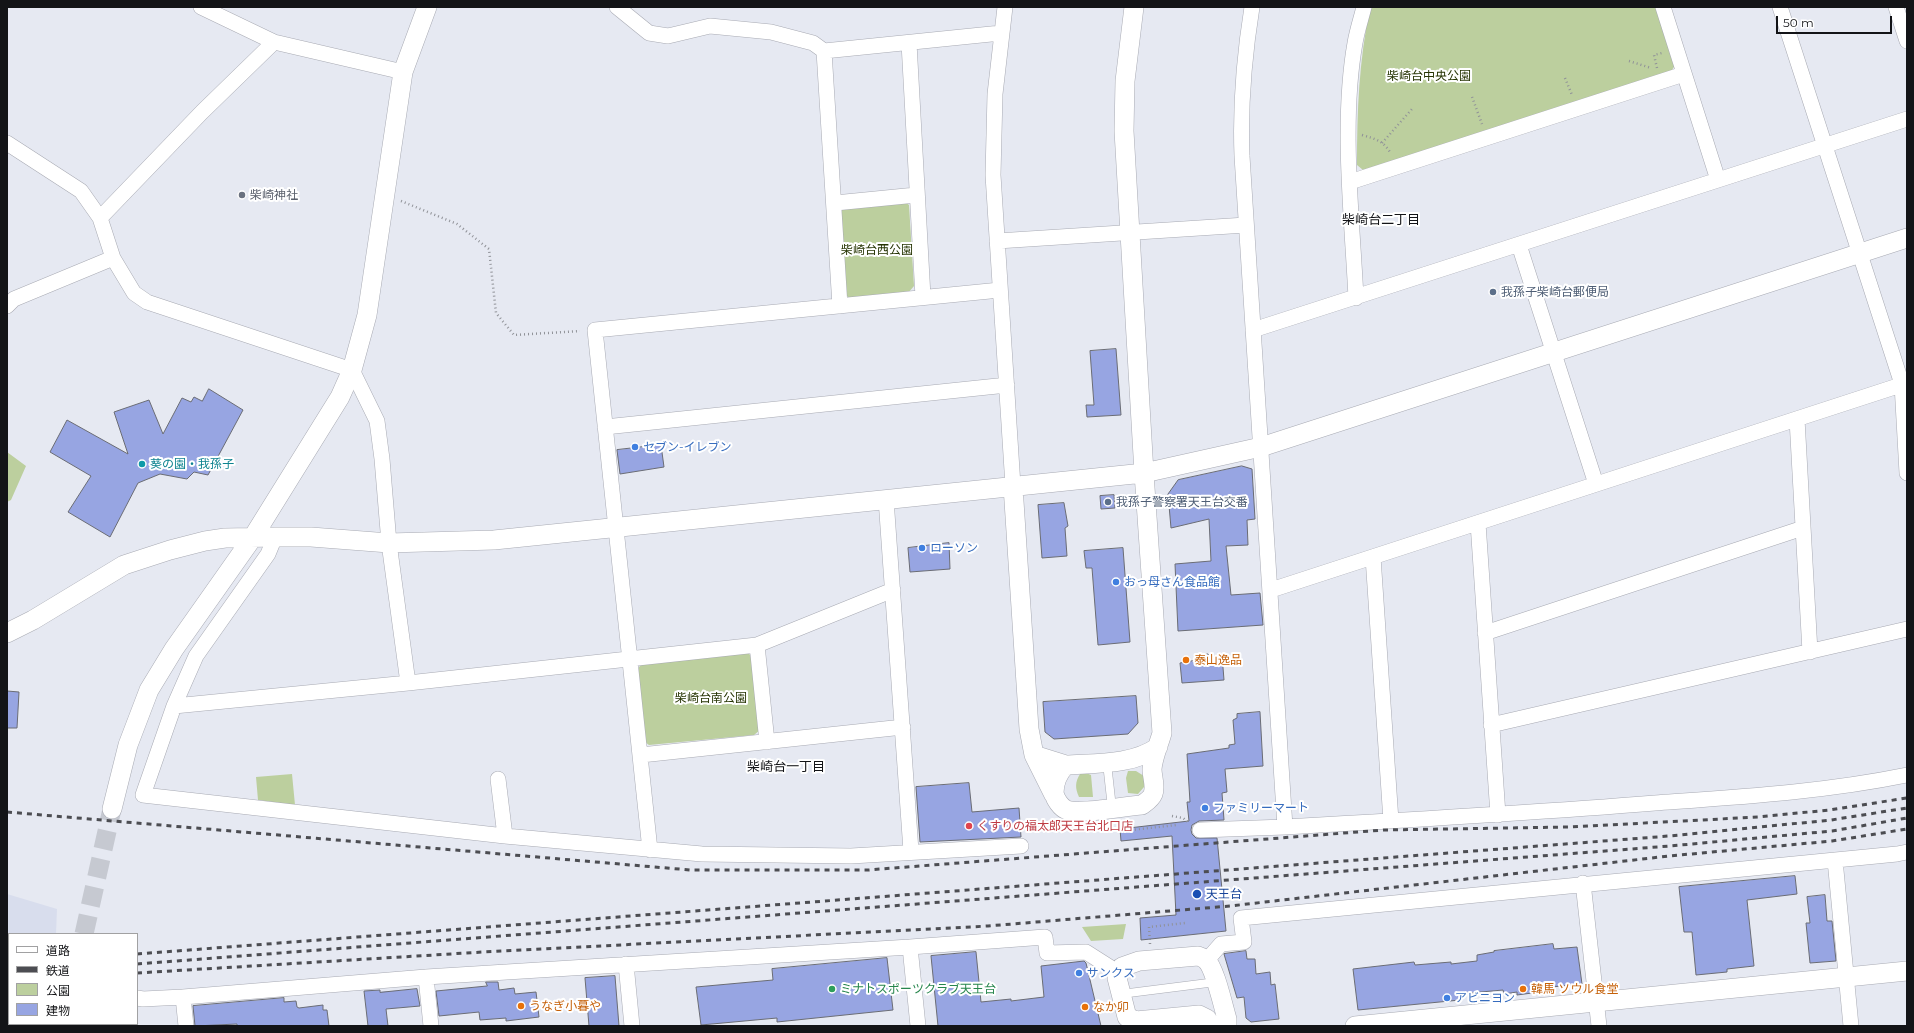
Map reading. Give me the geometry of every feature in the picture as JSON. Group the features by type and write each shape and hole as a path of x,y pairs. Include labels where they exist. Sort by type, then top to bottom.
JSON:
{"street":[{"path":"201,7 274,42 403,72"},
{"path":"112,809 128,745 149,690 174,649 253,537 340,397 352,370 367,315 403,72 426,7"},
{"path":"617,7 650,33 668,36 710,26 763,31 813,43 824,51 1000,32"},
{"path":"1005,7 1000,32 995,94 993,167 1029,729 1034,755 1054,795 1066,810 1117,814 1147,802 1153,794 1152,769 1162,732 1144,472 1124,131 1125,81 1134,7"},
{"path":"1252,7 1241,90 1241,120 1246,225 1262,447 1285,827"},
{"path":"1356,298 1349,132 1351,76 1355,42 1364,7"},
{"path":"1663,7 1718,180"},
{"path":"1780,7 1905,384 1907,473"},
{"path":"1899,8 1907,41"},
{"path":"100,218 202,112 274,42"},
{"path":"909,43 916,195 923,297"},
{"path":"824,51 835,203 840,306"},
{"path":"1350,182 1684,74"},
{"path":"1253,330 1907,119"},
{"path":"7,143 81,191 100,218 113,258 134,293 147,302 352,370 377,421 389,542 408,683"},
{"path":"835,203 916,195"},
{"path":"997,241 1246,225"},
{"path":"7,633 33,620 124,565 170,550 206,541 253,537 311,537 389,542 494,540 1144,472 1262,447 1907,238"},
{"path":"1519,245 1596,484"},
{"path":"7,306 14,299 71,277 113,258"},
{"path":"650,850 595,330 1000,290"},
{"path":"606,427 1007,384"},
{"path":"1271,590 1905,384"},
{"path":"1797,419 1810,652"},
{"path":"886,499 911,852"},
{"path":"1478,522 1498,815"},
{"path":"1485,633 1803,528"},
{"path":"275,537 268,554 196,656 174,706 143,795 506,836 650,850 710,854 851,856 1021,846"},
{"path":"1373,557 1391,821"},
{"path":"174,706 408,683 757,645 893,590"},
{"path":"1491,725 1907,629"},
{"path":"757,645 767,742"},
{"path":"641,755 903,727"},
{"path":"1034,755 1066,765 1132,759 1150,753 1158,747"},
{"path":"1132,759 1148,763 1152,769"},
{"path":"1054,795 1057,778 1066,765"},
{"path":"1200,830 1285,827 1498,815 1755,796 1885,780 1907,775"},
{"path":"498,779 506,836"},
{"path":"1207,960 1220,944 1244,942 1242,918 1907,852"},
{"path":"1835,860 1851,1026"},
{"path":"1583,883 1599,1026"},
{"path":"138,998 183,997 426,977 910,947 1045,937 1047,953 1086,952 1119,973"},
{"path":"910,947 918,1026"},
{"path":"1211,1026 1207,1019 1199,1015 1136,1021 1131,1020 1125,1013 1120,994 1118,978 1122,967 1139,961 1198,956 1207,960 1216,982 1227,1019 1227,1026"},
{"path":"626,964 632,1026"},
{"path":"1355,1026 1403,1024 1596,1002 1907,971"},
{"path":"426,977 431,1026"},
{"path":"183,997 186,1026"}],"lane":[{"path":"1107,762 1117,814"},
{"path":"1120,994 1216,982"}],"path":[{"path":"1565,78 1573,97"},
{"path":"1472,97 1487,138"},
{"path":"1382,143 1412,108"},
{"path":"1349,132 1373,138 1386,145 1397,167"},
{"path":"384,194 457,224 489,249 496,313 514,335 595,330"},
{"path":"1117,814 1122,831 1176,825"},
{"path":"1151,946 1149,927 1185,924"}],"shaded area":[{"path":"7,894 57,909 56,933 8,933 7,990"}],"green space":[{"name":"柴崎台中央公園","path":"1370,7 1656,7 1675,65 1671,72 1363,170 1357,165 1357,124 1363,47"},
{"name":"柴崎台西公園","path":"904,201 909,205 914,286 908,293 849,298 845,294 840,213 845,206"},
{"path":"7,452 26,466 11,500 7,502"},
{"name":"柴崎台南公園","path":"746,652 752,656 760,730 754,735 649,745 645,742 637,669 642,664"},
{"path":"1128,771 1136,771 1144,776 1144,787 1138,794 1128,793 1126,778"},
{"path":"1086,773 1091,775 1093,797 1079,797 1076,782 1080,774"},
{"path":"292,774 295,805 258,800 256,777"},
{"path":"1126,924 1123,939 1091,941 1082,927"}],"building":[{"path":"1116,349 1121,415 1087,417 1086,405 1094,405 1090,351"},
{"name":"葵の園・我孫子","path":"209,389 243,410 208,475 194,472 187,479 160,474 138,483 110,537 68,512 91,476 50,452 67,420 128,454 114,412 149,400 163,434 182,398 191,402 194,397 202,401"},
{"path":"661,445 664,467 620,474 617,450"},
{"path":"1242,466 1252,469 1255,519 1247,520 1248,545 1226,546 1231,595 1260,593 1263,625 1178,631 1175,564 1211,561 1209,519 1171,528 1168,494 1178,480"},
{"path":"1114,495 1115,508 1101,509 1100,496"},
{"path":"1064,503 1068,526 1065,528 1067,556 1042,558 1038,505"},
{"path":"949,543 950,569 910,572 908,548"},
{"path":"1123,548 1130,642 1098,645 1092,568 1086,568 1084,551"},
{"path":"1197,654 1208,654 1209,656 1222,655 1224,680 1182,683 1180,663 1197,660"},
{"path":"7,691 19,692 17,728 7,728"},
{"path":"1136,696 1138,723 1128,734 1054,739 1045,732 1043,702"},
{"path":"1260,712 1263,766 1225,769 1227,792 1222,793 1224,820 1199,821 1192,825 1191,830 1192,834 1196,838 1217,838 1226,931 1141,940 1140,918 1176,915 1172,836 1121,841 1120,829 1189,821 1187,802 1190,802 1187,754 1229,748 1229,745 1235,744 1233,720 1237,718 1237,714"},
{"name":"くすりの福太郎天王台北口店","path":"969,783 972,812 1019,808 1021,837 920,842 916,787"},
{"path":"1795,876 1797,894 1747,900 1754,966 1727,969 1727,972 1696,975 1692,932 1684,932 1679,887"},
{"path":"1825,895 1827,921 1832,921 1836,961 1810,963 1806,923 1810,923 1807,897"},
{"path":"1553,944 1554,949 1577,947 1582,984 1531,989 1532,993 1517,995 1517,992 1504,994 1503,990 1459,994 1460,1000 1358,1010 1353,969 1414,962 1415,965 1451,962 1451,964 1477,961 1477,955 1494,951"},
{"path":"1246,951 1247,959 1255,959 1256,974 1270,972 1271,985 1275,984 1279,1019 1251,1022 1246,1018 1244,997 1237,998 1224,954"},
{"path":"976,952 981,1002 1011,999 1011,1001 1044,997 1041,966 1084,961 1086,963 1101,1026 938,1026 931,956"},
{"name":"ミナトスポーツクラブ天王台","path":"887,958 893,1010 777,1022 777,1018 701,1025 696,987 773,980 772,969"},
{"path":"615,976 619,1026 589,1026 585,978"},
{"path":"486,982 498,982 499,990 514,988 515,994 536,992 539,1017 506,1021 506,1018 480,1020 479,1012 439,1016 436,991 487,986"},
{"path":"417,989 420,1006 386,1009 388,1026 368,1026 364,991 380,990 380,992"},
{"path":"284,998 284,1002 296,1001 297,1007 299,1008 323,1005 323,1010 327,1010 329,1026 237,1026 237,1024 195,1026 193,1006"}],"tunnel":[{"path":"84,933 112,809"}],"railway":[{"path":"7,812 690,870 868,870 1383,830 1570,827 1758,817 1829,810 1907,798"},
{"path":"138,954 1669,836 1831,820 1907,808"},
{"path":"138,964 1670,846 1832,831 1907,818"},
{"path":"138,973 483,952 988,926 1230,906 1669,856 1832,841 1907,829"}],"place":[{"name":"柴崎神社","path":"242,195"},
{"name":"我孫子柴崎台郵便局","path":"1493,292"},
{"name":"セブン-イレブン","path":"635,447"},
{"name":"葵の園・我孫子","path":"142,464"},
{"name":"我孫子警察署天王台交番","path":"1108,502"},
{"name":"ローソン","path":"922,548"},
{"name":"おっ母さん食品館","path":"1116,582"},
{"name":"泰山逸品","path":"1186,660"},
{"name":"ファミリーマート","path":"1205,808"},
{"name":"くすりの福太郎天王台北口店","path":"969,826"},
{"name":"天王台","path":"1197,894"},
{"name":"サンクス","path":"1079,973"},
{"name":"ミナトスポーツクラブ天王台","path":"832,989"},
{"name":"韓馬 ソウル食堂","path":"1523,989"},
{"name":"アビニヨン","path":"1447,998"},
{"name":"うなぎ小暮や","path":"521,1006"},
{"name":"なか卯","path":"1085,1007"}],"district":[{"name":"柴崎台二丁目","path":"1381,220"},
{"name":"柴崎台一丁目","path":"786,767"}]}
